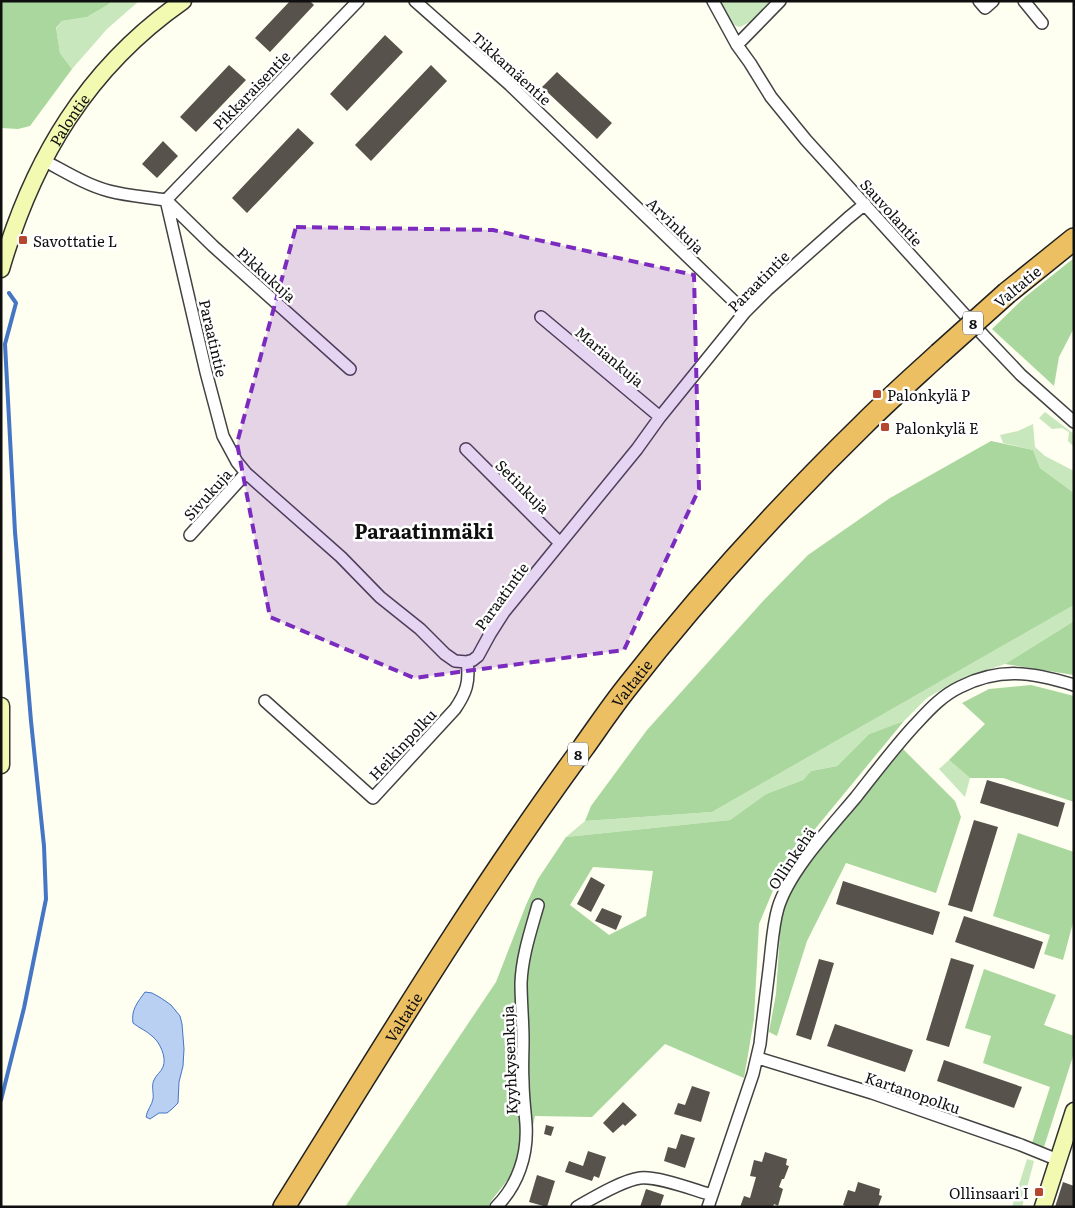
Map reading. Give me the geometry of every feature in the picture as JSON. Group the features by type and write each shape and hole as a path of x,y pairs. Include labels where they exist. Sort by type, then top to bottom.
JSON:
{"highway":[{"name":"Valtatie","path":"284,1207 445,950 508,855 564,774 628,687 681,621 750,542 866,422 1007,293 1074,239"}],"street":[{"name":"Palontie","path":"1,269 20,210 43,160 66,120 87,91 128,46 183,1"},
{"name":"Pikkaraisentie","path":"166,200 358,1"},
{"name":"Tikkamäentie","path":"415,1 510,85 587,159"},
{"name":"Sauvolantie","path":"713,1 737,45 770,97 806,140 1015,369 1074,422"},
{"path":"737,45 780,1"},
{"path":"979,1 984,8 993,1"},
{"path":"1024,1 1042,23"},
{"name":"Arvinkuja","path":"587,159 745,312"},
{"path":"43,160 108,191 166,200"},
{"name":"Pikkukuja","path":"166,200 350,369"},
{"name":"Paraatintie","path":"166,200 223,436 237,462 246,473 341,557 380,596 445,654 455,661 467,662 478,656 504,612 637,449 745,312 767,290 865,204"},
{"name":"Mariankuja","path":"541,317 660,418"},
{"name":"Setinkuja","path":"466,449 560,543"},
{"name":"Sivukuja","path":"190,535 246,473"},
{"name":"Heikinpolku","path":"265,701 373,798 462,700 468,685 467,662"},
{"name":"Ollinkehä","path":"710,1201 758,1058 777,910 782,896 797,871 902,739 942,697 960,686 1002,673 1044,676 1074,685"},
{"path":"1,706 1,766"},
{"name":"Kyyhkysenkuja","path":"496,1207 514,1185 526,1140 521,982 526,950 538,905"},
{"name":"Kartanopolku","path":"758,1058 872,1093 1021,1145 1058,1160"},
{"path":"1043,1207 1074,1111"},
{"path":"576,1207 627,1182 642,1178 657,1179 710,1201"}],"highlighted area":[{"path":"296,227 493,230 694,275 699,489 624,650 414,678 270,617 237,443"}],"green space":[{"path":"1,1 111,1 87,17 62,21 56,28 60,53 72,69 30,126 18,129 1,128"},
{"path":"111,1 139,1 107,29 72,69 60,53 56,29 62,21 87,17"},
{"path":"717,1 772,1 750,22 740,27 729,21"},
{"path":"1074,258 1074,328 1059,357 1054,386 992,329 1025,297"},
{"path":"1045,412 1074,434 1074,447 1068,441 1069,432 1062,428 1052,429 1039,418"},
{"path":"1033,424 1035,447 1045,456 1074,471 1074,493 1040,468 1033,450 1003,443 1000,435 1018,431"},
{"path":"991,441 1033,450 1040,468 1074,493 1074,605 712,812 585,821 591,806 647,730 765,599 808,555 890,498"},
{"path":"1074,605 1074,621 1005,664 958,680 927,698 904,721 869,734 837,766 811,771 803,780 766,794 730,820 566,837 585,821 712,812"},
{"path":"1074,621 1074,675 1005,664"},
{"path":"1031,685 1074,696 1074,802 1003,778 970,778 949,760 985,724 962,703 989,689"},
{"path":"904,721 782,869 759,924 754,1019 744,1078 665,1044 592,1117 535,1116 527,1155 488,1207 345,1207 496,982 538,879 566,837 730,820 766,794 803,780 811,771 837,766 869,734","holes":["593,867 653,871 646,916 609,935 570,905"]},
{"path":"903,749 955,801 961,817 936,893 846,863 807,941 777,1036 769,1032 776,994 781,918 791,889 818,852"},
{"path":"949,760 970,778 965,797 939,769"},
{"path":"1018,833 1074,852 1074,919 1063,960 1044,954 1050,935 993,916"},
{"path":"984,969 1056,995 1044,1025 1074,1036 1074,1053 1044,1147 1032,1143 1050,1087 983,1063 991,1036 965,1028"},
{"path":"1027,1159 1034,1161 1022,1207 1012,1207"}],"water":[{"path":"145,992 152,993 161,998 171,1005 180,1016 184,1049 178,1103 167,1113 159,1113 150,1119 146,1117 153,1099 153,1082 163,1067 164,1059 158,1042 133,1023 134,1010"}],"building":[{"path":"290,1 310,1 314,5 270,52 255,38"},
{"path":"385,35 403,52 347,111 330,94"},
{"path":"229,65 246,80 196,132 180,117"},
{"path":"431,65 447,81 371,161 355,145"},
{"path":"557,72 612,123 597,139 542,87"},
{"path":"298,128 314,143 247,213 232,198"},
{"path":"163,141 178,156 157,178 142,164"},
{"path":"987,780 1065,803 1058,827 980,803"},
{"path":"974,820 998,827 972,912 948,905"},
{"path":"591,877 605,885 591,912 577,904"},
{"path":"843,881 940,912 933,935 836,904"},
{"path":"602,908 622,916 616,930 595,921"},
{"path":"964,916 1043,942 1034,969 955,942"},
{"path":"951,958 974,965 949,1047 926,1040"},
{"path":"819,959 834,963 811,1040 796,1035"},
{"path":"835,1024 913,1050 905,1072 827,1046"},
{"path":"944,1060 1022,1087 1014,1108 937,1081"},
{"path":"692,1086 710,1092 701,1122 674,1114 678,1103 685,1105"},
{"path":"623,1102 637,1115 625,1126 623,1124 613,1133 603,1123"},
{"path":"546,1125 554,1127 551,1136 544,1134"},
{"path":"681,1134 695,1138 685,1168 664,1161 668,1147 676,1149"},
{"path":"588,1151 606,1157 599,1178 594,1176 592,1181 565,1172 569,1161 583,1166"},
{"path":"765,1152 787,1159 786,1165 789,1166 779,1187 783,1189 778,1206 774,1204 773,1207 740,1207 744,1196 750,1198 756,1177 750,1176 754,1160 762,1162"},
{"path":"537,1175 555,1181 547,1207 529,1202"},
{"path":"858,1182 880,1189 879,1195 882,1196 878,1207 847,1207 843,1205 848,1190 855,1192"},
{"path":"1063,1182 1074,1186 1074,1207 1055,1207"},
{"path":"646,1189 664,1195 660,1207 640,1207"}],"waterway":[{"path":"1,1100 24,1008 46,899 44,846 15,532 5,344 16,303 9,293"}],"place":[{"name":"Savottatie L","path":"23,240"},
{"name":"Palonkylä P","path":"877,394"},
{"name":"Palonkylä E","path":"885,427"},
{"name":"Ollinsaari I","path":"1039,1192"}],"district":[{"name":"Paraatinmäki","path":"424,530"}]}
